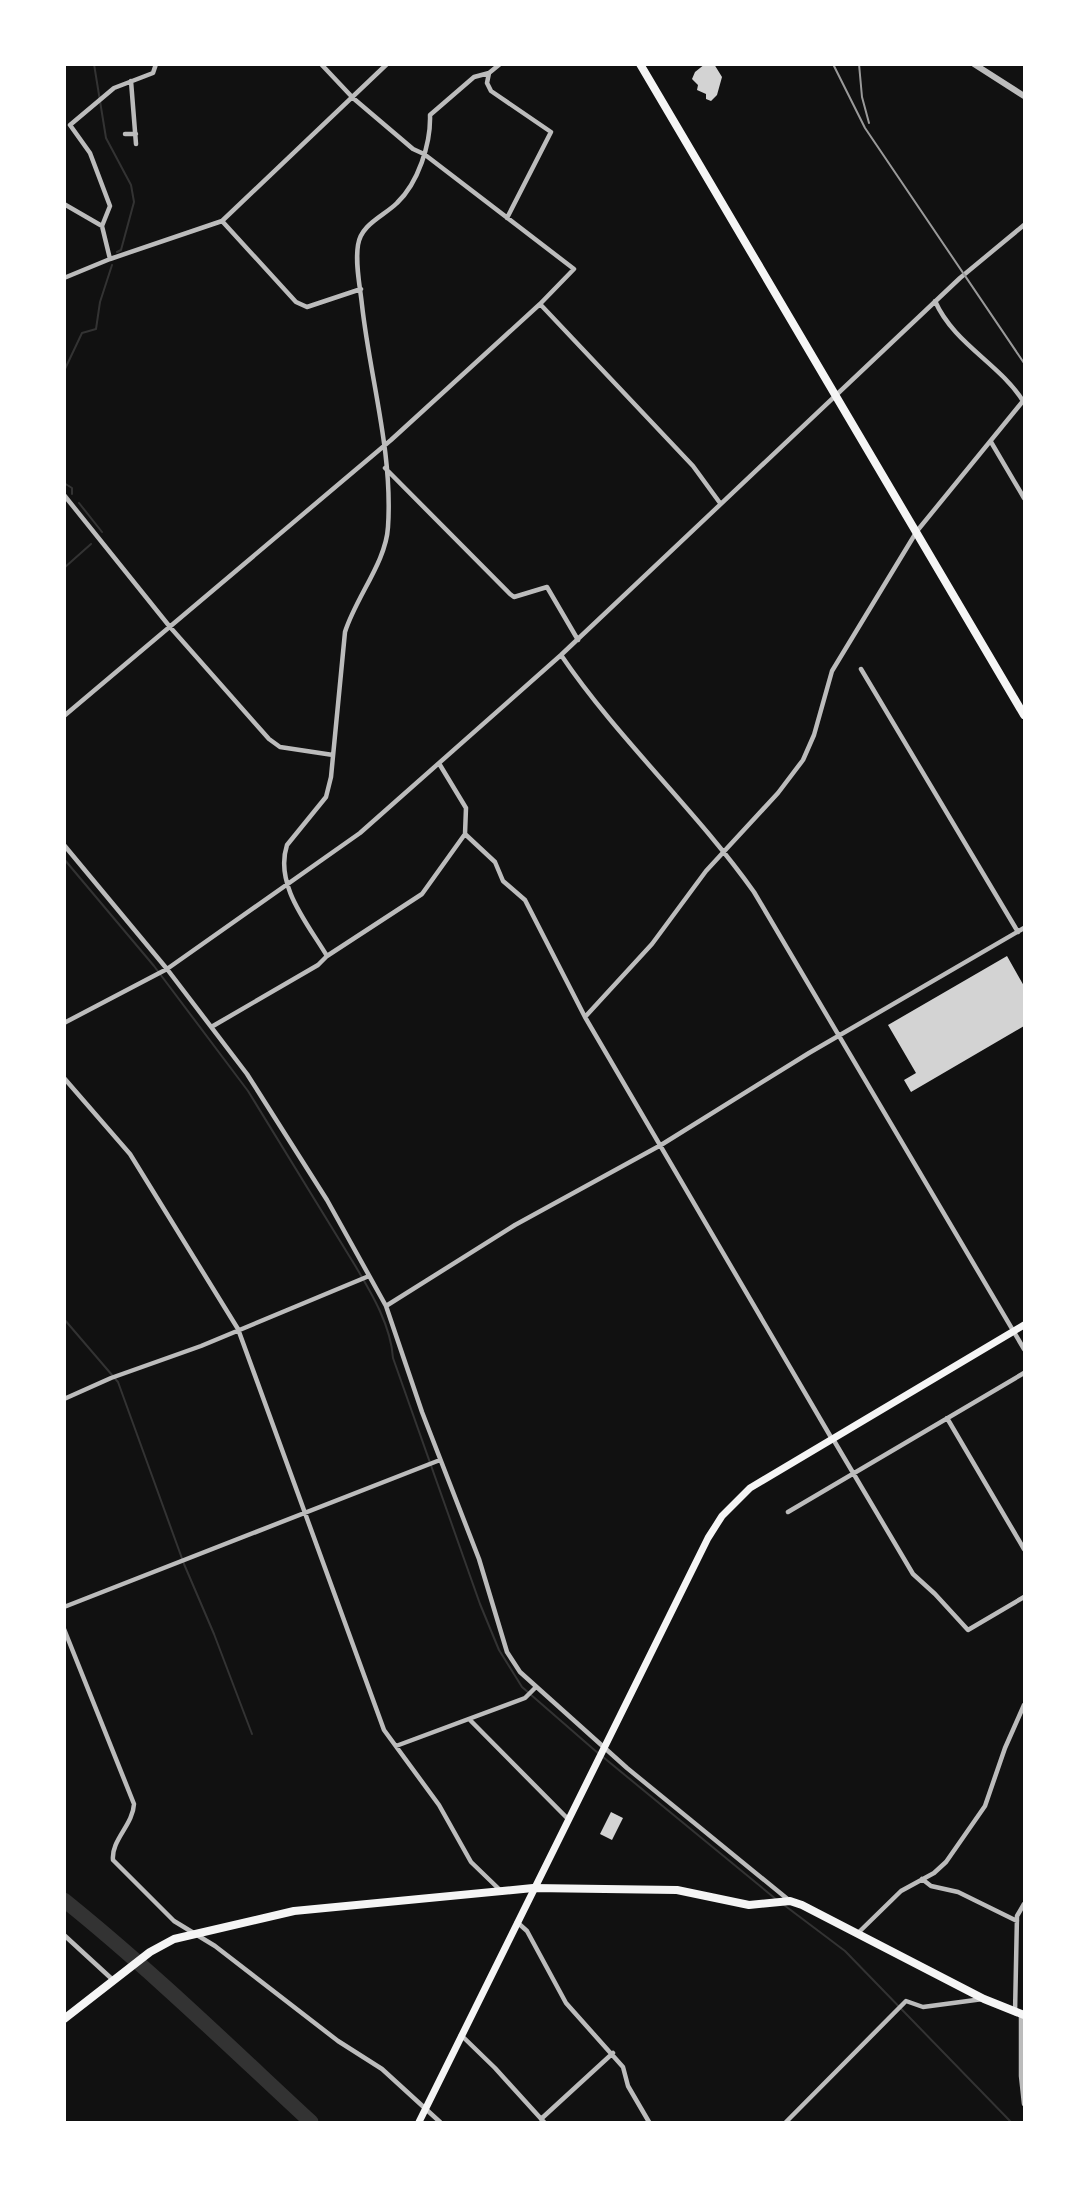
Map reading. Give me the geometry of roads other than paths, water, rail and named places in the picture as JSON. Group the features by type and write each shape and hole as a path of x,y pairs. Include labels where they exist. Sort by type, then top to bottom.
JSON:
{"main road":[{"path":"640,64 1024,715"},
{"path":"419,2122 602,1748 708,1538 722,1516 750,1488 1024,1325"},
{"path":"64,2019 150,1952 174,1939 294,1911 534,1888 677,1890 749,1905 787,1902 802,1905 984,1999 1020,2014"}],"street":[{"path":"64,129 114,88 153,74 156,64"},
{"path":"64,716 384,446 540,304 574,269 424,154 413,149 353,98 321,64"},
{"path":"65,278 110,259 222,221 387,64"},
{"path":"327,956 286,887 284,853 287,845 326,797 333,755 345,632 352,609 385,546 388,526 384,446 357,248 360,236 367,227 397,204 408,189 424,154 431,129 430,115 474,77 489,74 501,64"},
{"path":"974,64 1024,96"},
{"path":"489,74 487,84 490,91 551,132 507,218"},
{"path":"131,81 136,144"},
{"path":"70,125 90,153 110,206 102,226 110,259"},
{"path":"125,134 136,134"},
{"path":"64,204 102,226"},
{"path":"222,221 296,302 307,307 361,290"},
{"path":"64,1023 165,970 360,833 440,765 578,640 935,301 1024,225"},
{"path":"585,1017 652,945 724,850 778,793 803,760 814,735 832,671 917,531 1023,401 1011,385 958,337 942,316 935,301"},
{"path":"540,304 693,466 720,503"},
{"path":"991,442 1024,498"},
{"path":"385,468 514,597 547,587 578,640"},
{"path":"64,495 170,627 269,739 280,747 333,755"},
{"path":"561,655 585,691 724,850 754,892 841,1035 1024,1349"},
{"path":"861,669 1018,932"},
{"path":"213,1026 318,965 327,956 422,894 465,834 466,808 440,765"},
{"path":"465,834 495,862 503,881 525,900 585,1017 917,1580 935,1594 968,1630 1024,1597"},
{"path":"64,845 213,1026 284,1129 386,1306 438,1460 478,1559 507,1652 520,1672 534,1689 602,1748 787,1902"},
{"path":"386,1306 515,1225 661,1145 841,1035 1024,928"},
{"path":"64,1078 130,1154 238,1329 384,1730 439,1805 471,1862 500,1890"},
{"path":"64,1400 117,1375 201,1346 369,1276"},
{"path":"788,1512 1024,1373"},
{"path":"947,1418 1024,1549"},
{"path":"64,1607 438,1460"},
{"path":"64,1629 134,1804 131,1821 115,1846 113,1860 174,1921 198,1934 280,1994 338,2041 382,2069 440,2122"},
{"path":"396,1746 525,1698 534,1689"},
{"path":"857,1935 901,1891 941,1868 982,1813 1024,1705"},
{"path":"470,1720 568,1819"},
{"path":"922,1879 931,1886 958,1892 1017,1921"},
{"path":"1024,1904 1018,1911 1017,1921 1021,2076 1024,2104"},
{"path":"517,1922 527,1931 566,2003 613,2053 623,2067 628,2086 649,2122"},
{"path":"64,1935 116,1979"},
{"path":"786,2122 906,2001 923,2007 984,1999"},
{"path":"461,2035 495,2068 542,2121 613,2053"}],"waterway":[{"path":"94,64 106,138 131,185 134,202 121,250 117,252"},
{"path":"64,371 82,333 96,329 100,302 112,265"},
{"path":"64,483 72,488 72,494"},
{"path":"79,503 102,532"},
{"path":"64,568 91,544"},
{"path":"64,859 154,966 248,1091 356,1267 385,1322 393,1358 480,1604 499,1650 522,1687 599,1754"},
{"path":"64,1319 118,1382 184,1564 214,1634 252,1734"},
{"path":"603,1757 777,1900"},
{"path":"64,1900 159,1981 311,2122"},
{"path":"784,1905 845,1951 1011,2122"}],"railway":[{"path":"833,64 865,128 1024,363"},
{"path":"859,64 862,97 869,123"}]}
